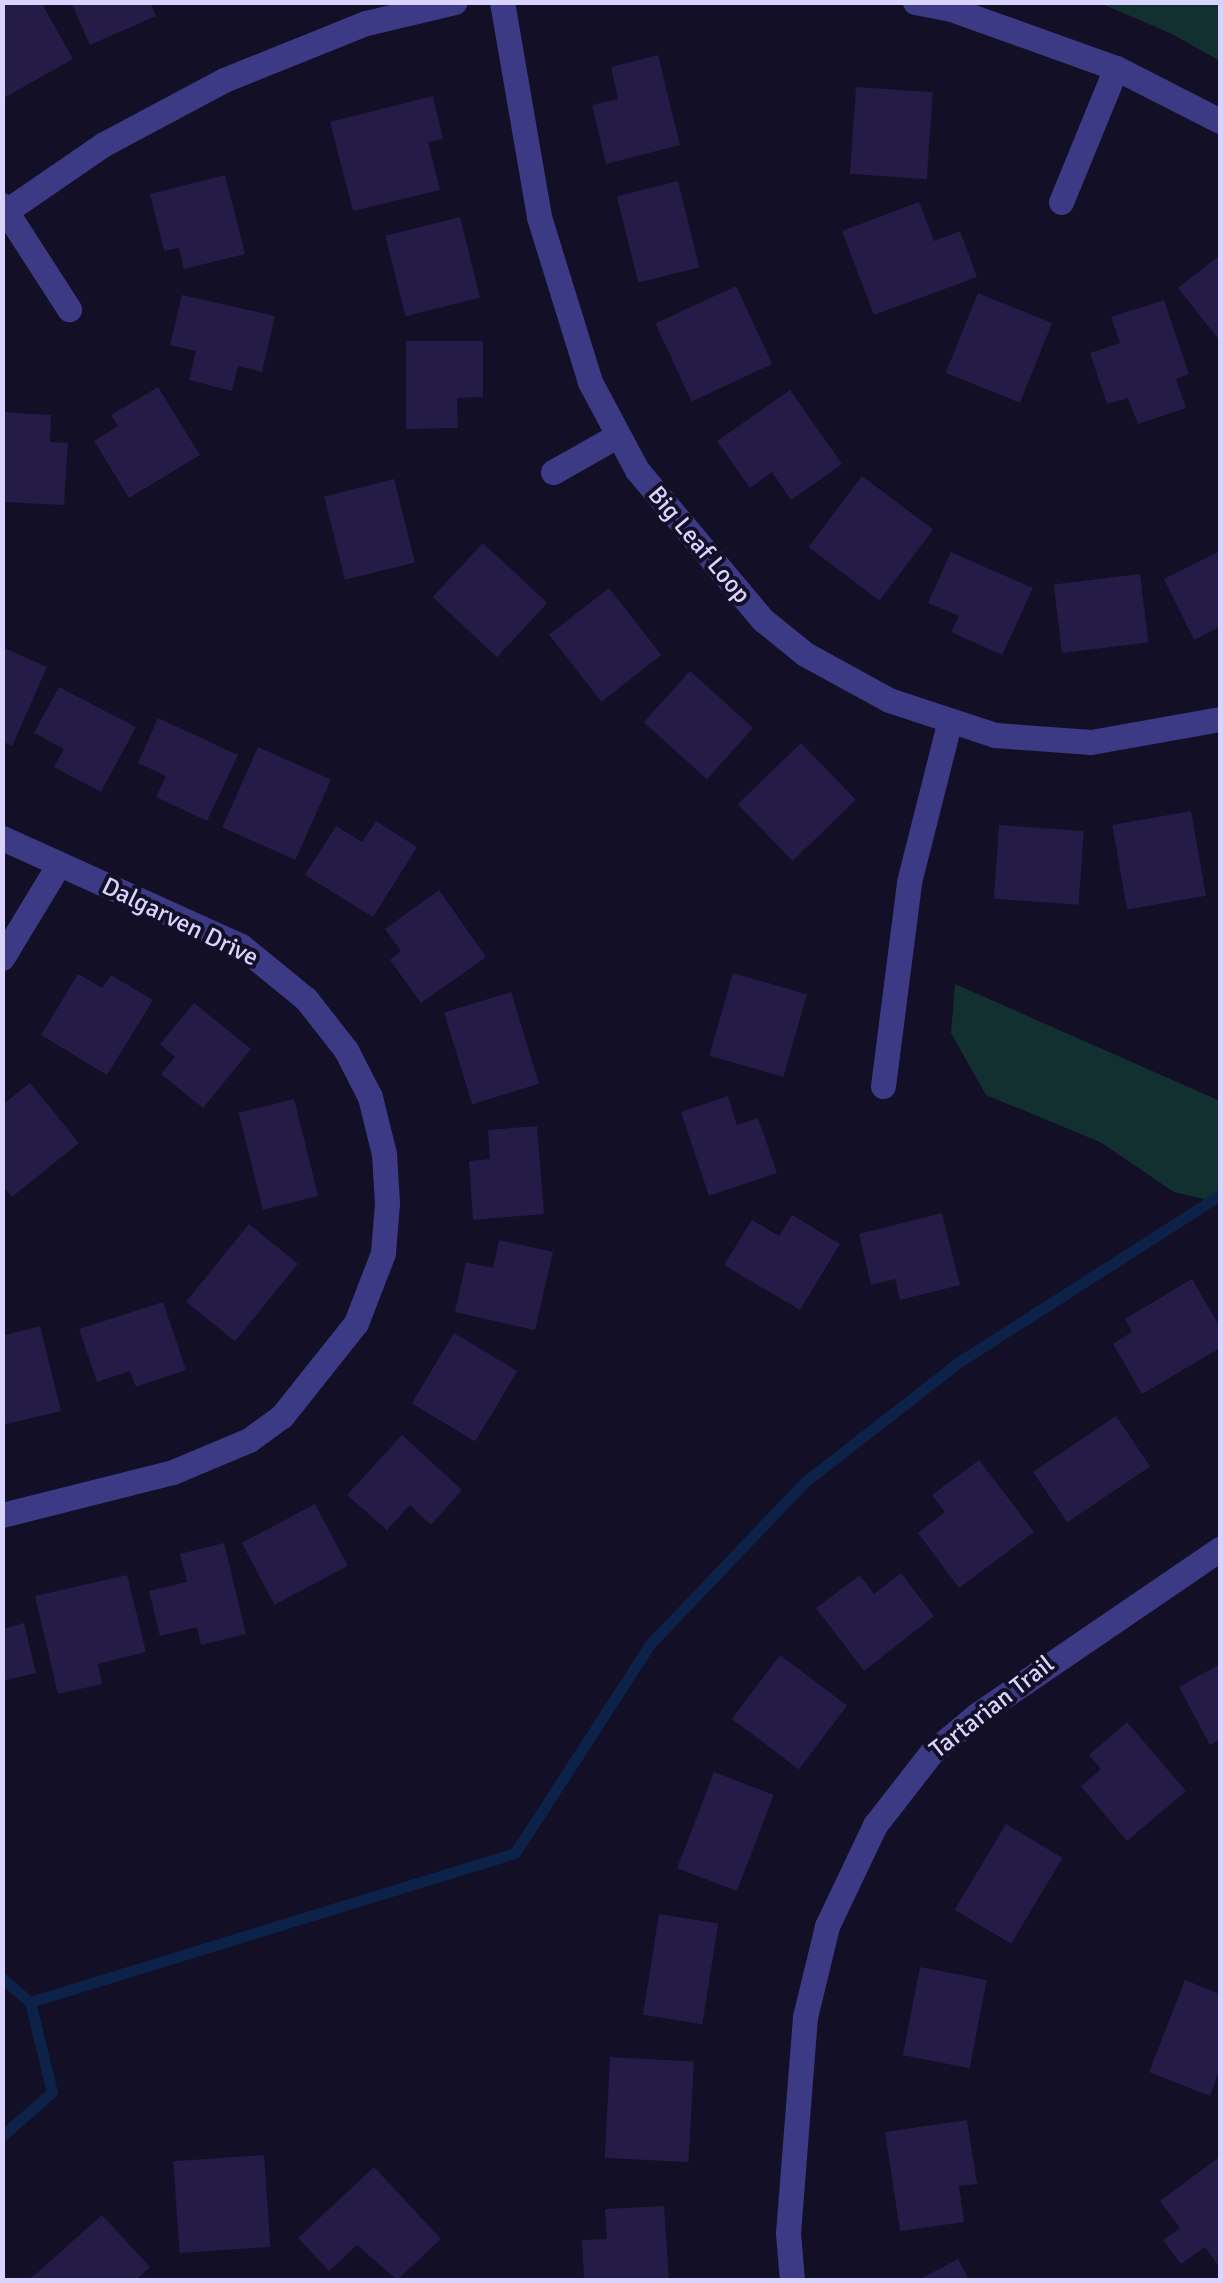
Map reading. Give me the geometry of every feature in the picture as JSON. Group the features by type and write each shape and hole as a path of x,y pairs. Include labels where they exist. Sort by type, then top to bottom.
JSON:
{"street":[{"path":"69,308 4,210 104,144 224,80 366,23 456,2"},
{"name":"Big Leaf Loop","path":"502,2 555,286 617,436 672,517 763,620 805,654 949,724 1031,740 1091,742 1220,719"},
{"path":"915,2 951,6 1116,68 1220,121"},
{"path":"1061,202 1116,68"},
{"path":"553,472 617,436"},
{"path":"883,1086 909,882 949,724"},
{"name":"Dalgarven Drive","path":"2,838 240,946 306,999 346,1050 370,1097 384,1154 383,1253 356,1324 323,1370 249,1440 173,1472 2,1514"},
{"path":"2,958 59,864"},
{"name":"Tartarian Trail","path":"792,2280 788,2233 805,2016 827,1926 875,1825 932,1753 978,1714 1220,1549"}],"green space":[{"path":"1100,3 1220,3 1220,61 1172,34"},
{"path":"955,984 1220,1101 1220,1203 1174,1192 1100,1142 986,1095 951,1033"}],"building":[{"path":"41,2 73,59 4,98 2,4"},
{"path":"71,2 150,2 156,16 90,45"},
{"path":"658,55 680,145 606,164 592,105 618,99 611,67"},
{"path":"856,87 933,92 927,179 850,174"},
{"path":"433,96 443,139 428,142 440,190 353,211 330,122"},
{"path":"225,175 245,254 184,269 179,248 164,251 150,194"},
{"path":"678,181 700,267 638,283 617,196"},
{"path":"919,202 934,241 960,231 977,277 874,315 842,231"},
{"path":"460,217 480,298 405,316 385,236"},
{"path":"1220,255 1220,341 1178,288"},
{"path":"736,286 772,364 692,402 655,324"},
{"path":"978,293 1052,323 1020,403 946,373"},
{"path":"182,295 275,316 262,372 238,366 232,391 189,380 196,351 170,345"},
{"path":"1164,300 1189,374 1176,379 1186,408 1138,424 1128,398 1107,404 1090,353 1120,343 1111,317"},
{"path":"406,341 483,341 483,397 457,398 458,428 406,429"},
{"path":"158,387 200,455 129,498 94,441 118,426 111,415"},
{"path":"790,390 842,464 791,500 772,472 750,488 717,441"},
{"path":"2,412 51,415 50,442 68,443 64,505 2,502"},
{"path":"862,476 933,530 880,601 808,547"},
{"path":"394,479 415,562 345,580 324,496"},
{"path":"483,543 547,603 497,657 433,597"},
{"path":"1220,551 1220,627 1194,640 1164,579"},
{"path":"951,552 1033,588 1002,655 951,632 959,616 928,603"},
{"path":"1140,574 1148,642 1062,653 1054,585"},
{"path":"609,588 661,655 601,702 549,635"},
{"path":"2,647 47,667 12,746 2,741"},
{"path":"690,671 753,728 707,779 644,722"},
{"path":"59,687 136,727 101,792 54,767 64,749 34,733"},
{"path":"158,718 238,755 207,821 156,797 166,776 138,763"},
{"path":"801,743 856,800 793,861 738,804"},
{"path":"258,747 331,780 295,860 222,827"},
{"path":"1191,811 1206,896 1127,910 1112,825"},
{"path":"376,821 417,847 373,917 305,875 336,826 362,842"},
{"path":"999,825 1084,831 1079,905 994,899"},
{"path":"439,890 486,957 421,1003 390,960 401,951 385,929"},
{"path":"733,973 807,994 783,1077 709,1056"},
{"path":"78,974 102,988 111,975 153,1000 107,1075 41,1035"},
{"path":"511,992 539,1084 472,1104 444,1012"},
{"path":"194,1003 251,1049 203,1108 161,1074 175,1057 160,1044"},
{"path":"30,1083 79,1143 12,1197 2,1185 2,1105"},
{"path":"728,1096 737,1125 758,1118 777,1173 709,1196 681,1112"},
{"path":"294,1099 318,1196 263,1210 239,1113"},
{"path":"537,1126 544,1214 473,1220 469,1161 490,1159 488,1130"},
{"path":"942,1213 960,1285 900,1300 895,1279 871,1285 859,1234"},
{"path":"792,1215 840,1244 800,1310 724,1265 752,1220 779,1236"},
{"path":"249,1224 298,1264 235,1341 186,1302"},
{"path":"499,1240 553,1252 535,1330 455,1312 466,1262 493,1268"},
{"path":"1192,1279 1220,1327 1220,1348 1142,1394 1113,1344 1132,1332 1125,1319"},
{"path":"163,1302 186,1370 136,1387 130,1371 97,1382 79,1329"},
{"path":"40,1326 61,1411 2,1425 2,1336"},
{"path":"454,1333 517,1371 475,1441 412,1403"},
{"path":"1116,1416 1150,1467 1067,1522 1033,1472"},
{"path":"402,1435 462,1490 431,1525 410,1505 387,1530 347,1495"},
{"path":"979,1460 1034,1532 959,1588 918,1533 945,1512 932,1495"},
{"path":"315,1504 348,1566 275,1605 242,1543"},
{"path":"224,1543 246,1634 201,1645 197,1627 160,1636 149,1591 187,1582 180,1554"},
{"path":"901,1573 934,1616 864,1671 816,1608 860,1575 874,1594"},
{"path":"127,1575 146,1652 98,1664 102,1684 58,1694 35,1596"},
{"path":"24,1623 36,1673 2,1681 2,1629"},
{"path":"780,1655 847,1706 799,1769 732,1719"},
{"path":"1220,1664 1220,1739 1210,1745 1179,1687"},
{"path":"1127,1722 1186,1791 1127,1841 1081,1786 1101,1769 1089,1755"},
{"path":"714,1772 774,1795 737,1891 677,1868"},
{"path":"1006,1824 1063,1858 1011,1944 954,1910"},
{"path":"659,1914 718,1923 702,2024 643,2015"},
{"path":"920,1967 987,1980 970,2068 903,2055"},
{"path":"1185,1980 1220,1994 1220,2068 1210,2096 1149,2072"},
{"path":"610,2057 694,2061 689,2162 605,2158"},
{"path":"967,2120 977,2184 959,2186 964,2222 900,2231 885,2132"},
{"path":"264,2155 270,2247 180,2253 173,2161"},
{"path":"1218,2158 1220,2268 1205,2247 1181,2264 1163,2240 1180,2228 1160,2201"},
{"path":"374,2167 441,2239 397,2280 357,2245 329,2271 298,2238"},
{"path":"664,2206 669,2280 584,2280 582,2240 607,2239 605,2209"},
{"path":"102,2215 150,2267 136,2280 29,2280"},
{"path":"958,2259 969,2280 918,2280"}],"waterway":[{"path":"30,2002 515,1853 651,1643 806,1481 959,1362 1220,1195"},
{"path":"2,1978 30,2002 52,2092 2,2136"}]}
